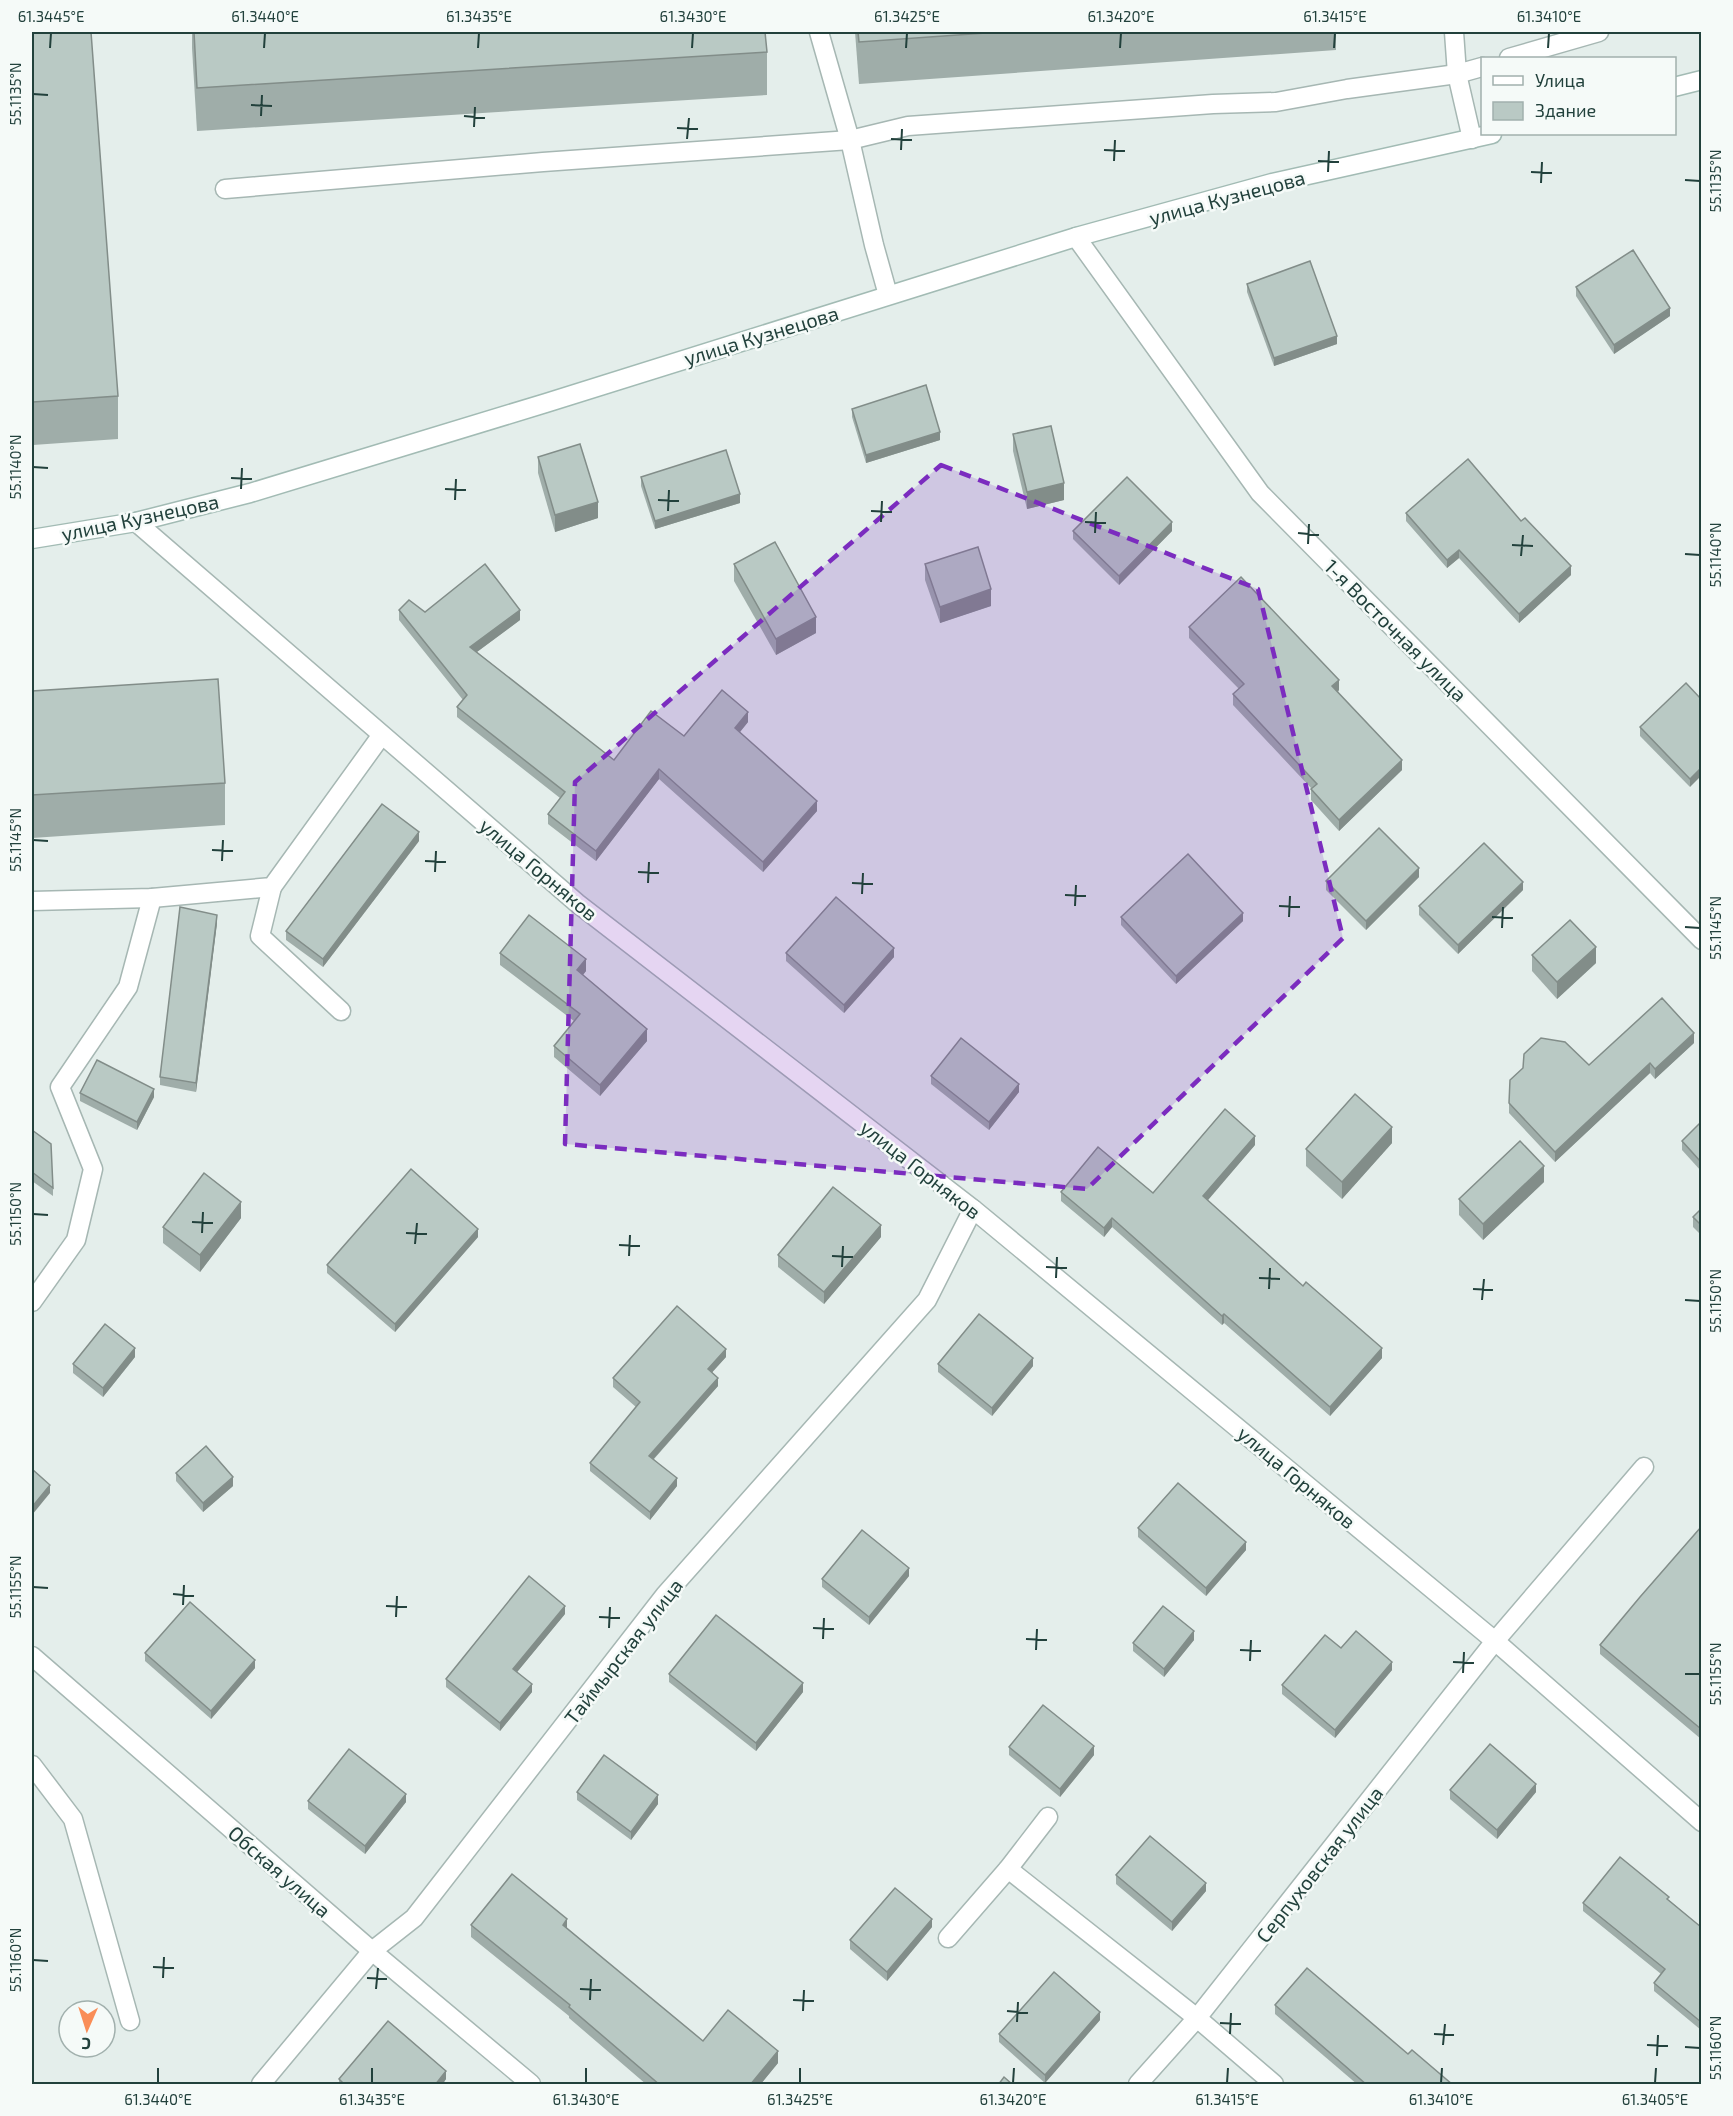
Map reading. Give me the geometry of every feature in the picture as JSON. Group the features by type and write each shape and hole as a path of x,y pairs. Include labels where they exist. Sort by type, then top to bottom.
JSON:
{"street":[{"path":"819,32 850,140 888,296"},
{"path":"1454,32 1457,74 1472,139"},
{"path":"1512,57 1599,32"},
{"path":"225,189 543,162 850,140 908,126 1213,104 1276,102 1347,89 1457,74 1481,67"},
{"path":"1676,86 1701,80"},
{"name":"улица Кузнецова","path":"32,539 136,522 250,493 1076,237 1272,183 1488,135"},
{"name":"1-я Восточная улица","path":"1076,237 1260,493 1701,940"},
{"name":"улица Горняков","path":"136,522 577,903 973,1209 1496,1641 1701,1822"},
{"path":"341,1011 260,936 272,887 381,736"},
{"path":"32,901 153,897 272,887"},
{"path":"32,1302 76,1240 93,1169 60,1087 128,987 153,897"},
{"name":"Таймырская улица","path":"261,2085 372,1951 414,1918 665,1595 927,1300 973,1209"},
{"name":"Серпуховская улица","path":"1138,2085 1197,2018 1496,1641 1644,1467"},
{"name":"Обская улица","path":"32,1656 372,1951 531,2085"},
{"path":"32,1765 72,1819 130,2021"},
{"path":"948,1938 1008,1869 1048,1817"},
{"path":"1008,1869 1197,2018 1274,2085"}],"highlighted area":[{"path":"941,465 1258,589 1343,938 1087,1189 565,1144 575,782"}],"building":[{"path":"32,32 91,32 118,396 33,402"},
{"path":"194,32 765,32 767,52 197,88"},
{"path":"858,32 1000,32 859,42"},
{"path":"1633,250 1670,308 1614,345 1576,287"},
{"path":"1310,261 1337,336 1274,358 1247,284"},
{"path":"926,385 940,432 866,455 852,409"},
{"path":"1051,426 1064,483 1027,492 1013,434"},
{"path":"580,444 598,502 555,515 538,457"},
{"path":"726,450 740,494 655,521 641,477"},
{"path":"1468,459 1521,521 1525,518 1571,566 1519,614 1459,550 1447,560 1406,513"},
{"path":"1127,477 1172,522 1119,576 1073,531"},
{"path":"775,542 816,617 776,639 734,564"},
{"path":"978,547 991,589 940,607 925,564"},
{"path":"485,564 520,610 470,647 614,760 651,711 684,736 722,690 748,712 735,728 817,801 763,862 659,769 596,851 548,814 565,792 457,707 467,695 399,610 409,600 425,612"},
{"path":"1241,577 1339,680 1332,686 1402,760 1339,820 1311,789 1317,784 1233,694 1244,684 1189,627"},
{"path":"218,679 225,783 32,795 32,691"},
{"path":"1686,683 1701,699 1701,768 1690,779 1640,727"},
{"path":"382,804 419,832 323,959 286,931"},
{"path":"1379,828 1419,868 1366,921 1326,881"},
{"path":"1484,843 1523,882 1458,945 1419,906"},
{"path":"1188,854 1243,913 1176,976 1121,917"},
{"path":"836,897 894,948 844,1005 786,953"},
{"path":"180,907 217,915 196,1083 160,1077"},
{"path":"529,915 586,959 577,970 647,1029 600,1085 554,1046 580,1014 500,953"},
{"path":"1570,920 1596,947 1557,982 1532,955"},
{"path":"1662,998 1694,1033 1655,1069 1650,1063 1555,1152 1509,1103 1510,1080 1523,1068 1524,1054 1541,1038 1565,1042 1589,1065"},
{"path":"961,1038 1019,1084 989,1122 931,1076"},
{"path":"97,1060 154,1089 137,1122 80,1093"},
{"path":"1355,1094 1392,1127 1342,1182 1306,1149"},
{"path":"1225,1109 1255,1136 1203,1196 1303,1286 1306,1282 1382,1348 1330,1407 1224,1314 1222,1316 1112,1218 1104,1228 1061,1192 1098,1147 1153,1193"},
{"path":"1701,1122 1701,1162 1682,1141"},
{"path":"32,1130 51,1144 53,1188 32,1172"},
{"path":"1520,1141 1544,1166 1483,1224 1459,1199"},
{"path":"411,1169 478,1229 395,1324 327,1265"},
{"path":"204,1173 241,1202 200,1255 163,1227"},
{"path":"833,1187 881,1225 824,1292 778,1255"},
{"path":"1701,1209 1701,1225 1693,1217"},
{"path":"677,1306 726,1349 708,1369 718,1378 649,1456 677,1478 650,1512 590,1463 640,1402 613,1378"},
{"path":"979,1314 1033,1358 992,1408 938,1364"},
{"path":"105,1324 135,1348 103,1388 73,1364"},
{"path":"206,1446 233,1477 203,1503 176,1473"},
{"path":"32,1469 50,1485 32,1507"},
{"path":"1178,1483 1246,1542 1206,1588 1138,1528"},
{"path":"1701,1527 1701,1729 1600,1645"},
{"path":"862,1530 909,1568 869,1617 822,1579"},
{"path":"529,1576 565,1606 513,1669 532,1684 500,1723 446,1679"},
{"path":"190,1602 255,1660 211,1711 145,1653"},
{"path":"1163,1606 1194,1631 1164,1669 1133,1643"},
{"path":"716,1615 803,1683 756,1743 669,1674"},
{"path":"1356,1631 1392,1662 1335,1730 1282,1685 1325,1635 1341,1648"},
{"path":"1043,1705 1094,1746 1060,1789 1009,1747"},
{"path":"1490,1744 1536,1784 1497,1830 1450,1790"},
{"path":"349,1749 406,1794 365,1846 308,1801"},
{"path":"604,1755 658,1795 631,1832 577,1792"},
{"path":"1150,1836 1206,1883 1172,1922 1116,1875"},
{"path":"1620,1857 1701,1927 1701,2022 1654,1983 1665,1969 1583,1903"},
{"path":"512,1874 567,1919 563,1925 703,2041 728,2010 778,2051 750,2085 660,2085 569,2007 570,2005 471,1925"},
{"path":"895,1888 932,1919 887,1972 850,1940"},
{"path":"1307,1968 1408,2054 1412,2050 1453,2085 1367,2085 1275,2005"},
{"path":"1054,1972 1100,2012 1045,2075 999,2034"},
{"path":"388,2021 446,2071 435,2085 345,2085 339,2079"},
{"path":"1004,2077 1013,2085 998,2085"}]}
